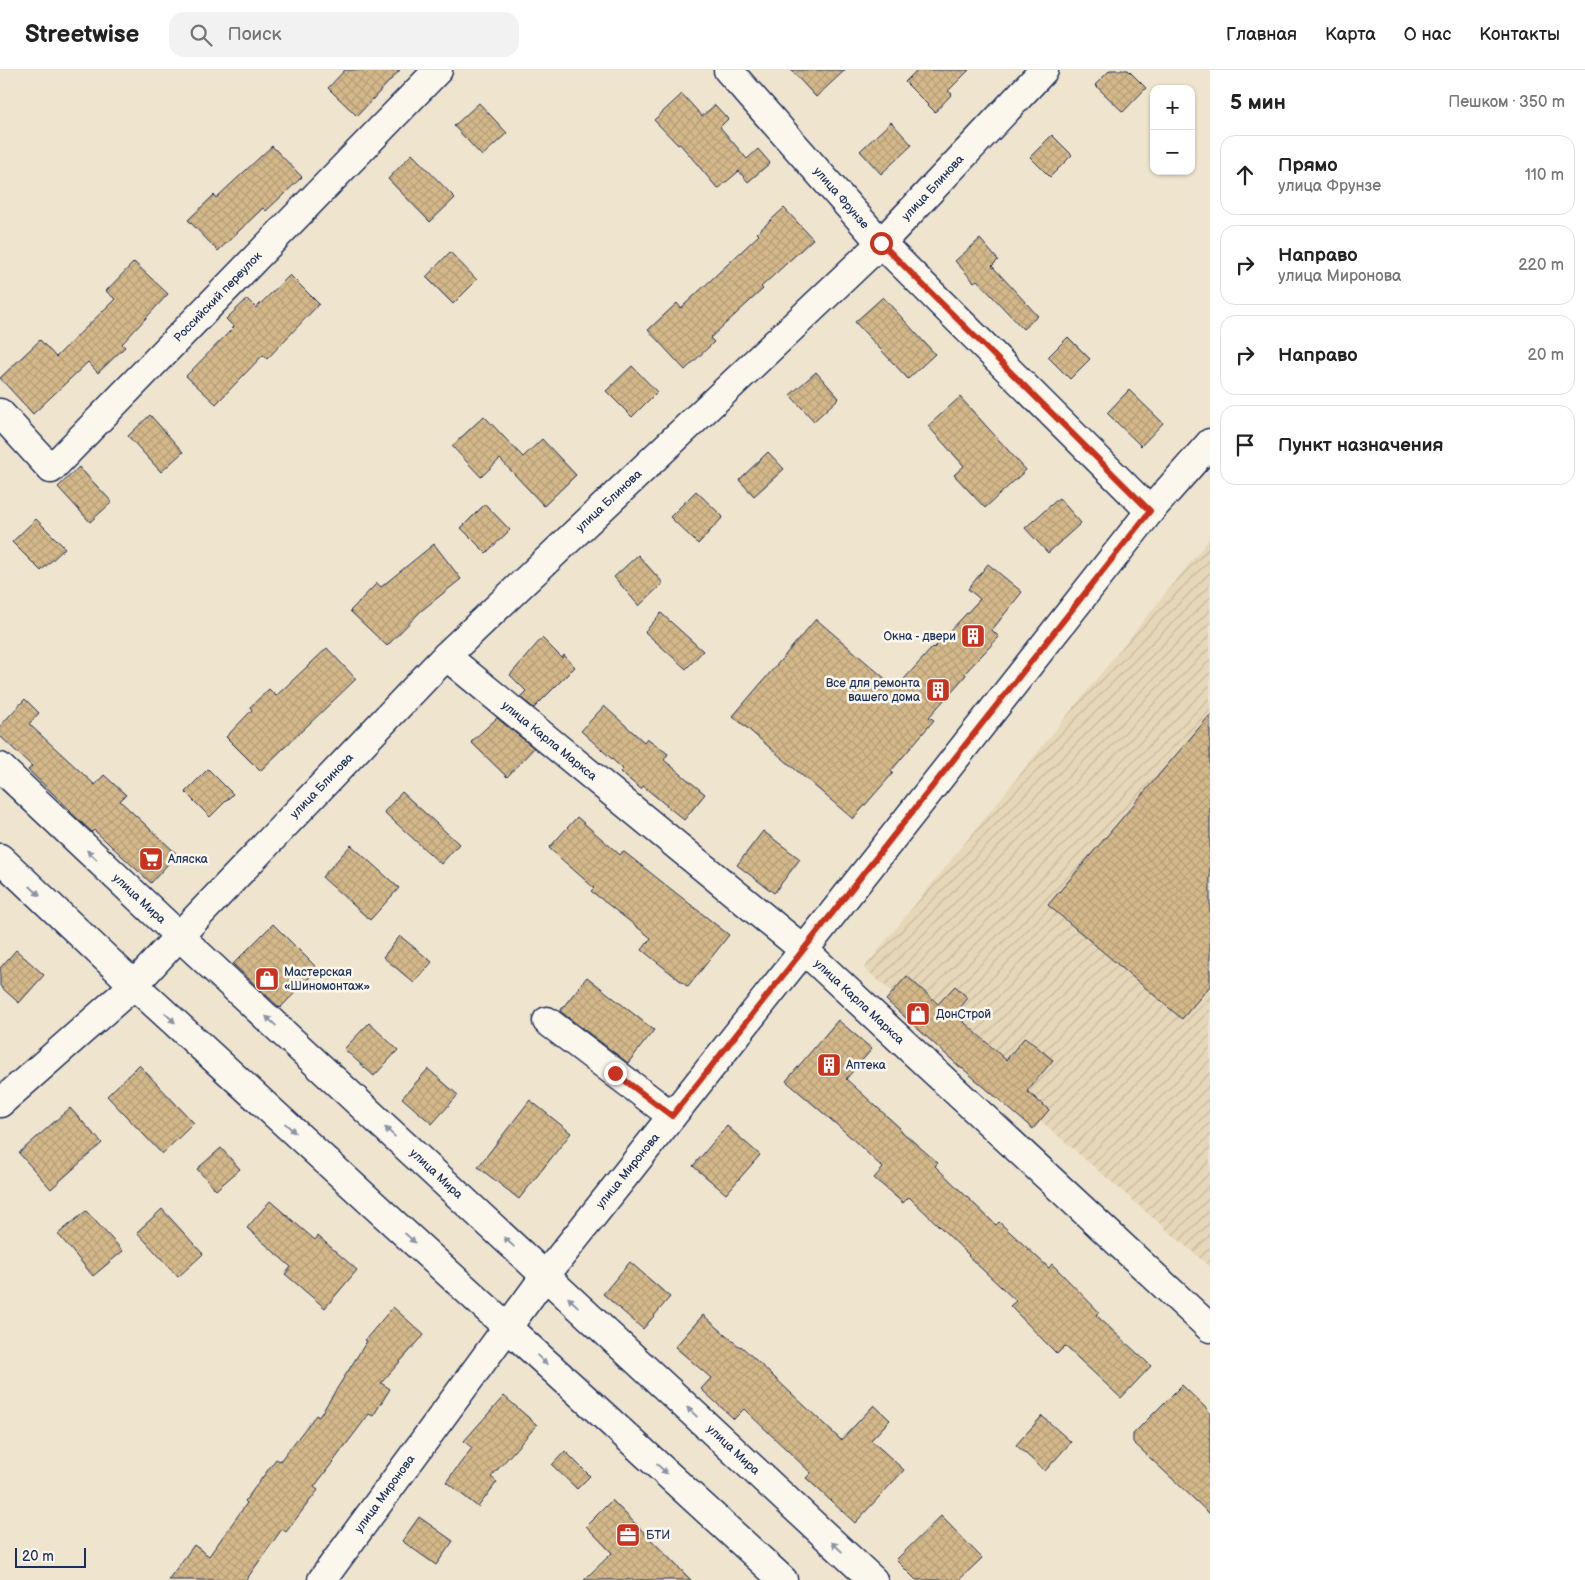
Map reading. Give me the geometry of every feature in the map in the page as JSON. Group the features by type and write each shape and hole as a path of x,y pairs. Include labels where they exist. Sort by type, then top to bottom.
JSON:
{"street":[{"name":"Российский переулок","path":"0,413 51,469 438,70"},
{"name":"улица Фрунзе","path":"728,70 881,243 1150,511"},
{"name":"улица Блинова","path":"134,985 446,656 881,243 1044,70"},
{"name":"улица Миронова","path":"322,1580 545,1276 1150,511 1210,443"},
{"name":"улица Карла Маркса","path":"446,656 804,950 1210,1328"},
{"name":"улица Мира","path":"0,768 873,1580"},
{"path":"0,858 134,985 783,1580"},
{"path":"0,1103 134,985"},
{"path":"547,1021 672,1116"}],"shaded area":[{"path":"1210,538 1210,1267 864,968"}],"building":[{"path":"345,70 400,70 357,116 328,88"},
{"path":"791,70 845,70 816,97"},
{"path":"917,70 969,70 948,91 952,94 935,112 905,82"},
{"path":"1110,70 1128,70 1146,88 1123,112 1095,85"},
{"path":"682,94 702,116 715,105 728,119 720,127 747,159 758,149 770,163 748,182 739,171 718,189 680,144 678,145 654,120"},
{"path":"479,103 507,133 482,156 454,126"},
{"path":"891,122 912,145 881,174 860,151"},
{"path":"1052,135 1072,155 1050,177 1030,157"},
{"path":"272,146 302,177 266,211 263,208 218,251 188,220 214,195 216,198"},
{"path":"412,154 455,198 430,222 388,179"},
{"path":"784,208 813,239 710,338 714,342 685,370 648,330 677,303 681,308 759,235 757,233"},
{"path":"980,239 998,260 992,266 1038,316 1023,329 977,280 974,282 955,261"},
{"path":"450,252 477,280 453,304 426,277"},
{"path":"134,262 168,294 122,344 125,347 98,373 88,362 33,414 0,378 40,340 56,357 115,299 106,291"},
{"path":"290,275 319,304 267,359 263,355 216,404 186,376 234,327 226,319 247,299 256,308"},
{"path":"883,297 935,354 908,379 855,322"},
{"path":"1068,337 1090,359 1070,379 1048,357"},
{"path":"632,366 657,392 632,417 606,391"},
{"path":"816,372 839,398 814,421 790,395"},
{"path":"1129,390 1163,423 1141,446 1107,413"},
{"path":"960,397 1026,470 985,508 954,475 964,466 928,426"},
{"path":"150,415 183,452 161,472 128,436"},
{"path":"484,416 523,457 542,439 576,475 544,506 500,459 481,477 452,446"},
{"path":"768,452 784,469 754,496 739,480"},
{"path":"79,467 112,502 90,522 58,487"},
{"path":"696,491 723,517 698,544 670,517"},
{"path":"1059,498 1081,523 1048,553 1025,528"},
{"path":"485,504 510,530 486,553 461,528"},
{"path":"36,519 65,548 41,571 12,542"},
{"path":"434,544 461,579 421,611 387,646 350,611 377,583 381,587"},
{"path":"638,555 663,583 639,606 614,577"},
{"path":"988,564 1022,592 992,630 999,637 965,673 966,675 929,717 934,720 891,771 893,773 853,819 733,716 816,619 896,688 980,599 968,589"},
{"path":"661,613 703,651 686,669 645,632"},
{"path":"542,638 562,658 564,655 575,667 534,708 520,697 526,691 510,675"},
{"path":"327,648 356,679 260,771 226,737 252,710 250,707 269,689 276,696"},
{"path":"25,699 39,713 29,724 95,785 104,775 126,795 120,801 177,854 151,883 94,830 92,832 70,812 28,770 32,766 0,736 0,726"},
{"path":"604,706 644,742 647,738 668,754 664,760 705,794 684,820 643,786 641,789 620,772 623,769 581,731"},
{"path":"1210,715 1210,986 1182,1019 1048,905"},
{"path":"497,718 534,748 507,777 471,742"},
{"path":"208,769 233,794 210,817 185,792"},
{"path":"402,792 459,844 441,864 384,812"},
{"path":"577,817 620,855 623,851 729,935 688,987 642,950 651,938 591,891 594,888 549,848"},
{"path":"763,831 800,859 774,893 737,865"},
{"path":"351,845 399,888 370,920 322,877"},
{"path":"273,924 318,969 280,1008 233,964"},
{"path":"400,936 432,962 414,983 383,957"},
{"path":"16,950 44,975 19,1003 0,986 0,968"},
{"path":"907,976 938,1004 955,986 968,998 955,1014 1006,1060 1025,1037 1053,1060 1027,1091 1049,1110 1033,1129 962,1069 886,1000"},
{"path":"587,977 654,1030 628,1063 560,1011"},
{"path":"838,1020 872,1049 846,1079 938,1163 935,1166 996,1225 999,1222 1049,1268 1052,1264 1099,1312 1096,1315 1151,1366 1121,1398 1065,1346 1057,1354 1010,1306 1016,1301 909,1197 903,1203 874,1178 883,1168 844,1131 786,1081"},
{"path":"369,1023 398,1050 374,1076 344,1049"},
{"path":"139,1065 194,1123 162,1154 107,1096"},
{"path":"428,1069 458,1095 432,1124 402,1098"},
{"path":"530,1100 571,1133 519,1199 478,1167"},
{"path":"70,1108 102,1143 51,1189 19,1153"},
{"path":"727,1126 760,1155 726,1194 693,1166"},
{"path":"221,1148 240,1169 216,1190 197,1169"},
{"path":"270,1201 315,1240 318,1236 357,1270 325,1308 285,1274 291,1267 247,1228"},
{"path":"162,1209 203,1254 178,1277 137,1232"},
{"path":"86,1211 123,1251 93,1276 58,1234"},
{"path":"630,1262 670,1297 643,1329 603,1294"},
{"path":"393,1307 424,1335 381,1383 390,1389 373,1416 369,1414 314,1487 318,1490 286,1532 282,1529 246,1580 168,1580 194,1545 209,1556 247,1503 245,1501 276,1459 280,1461 316,1415 319,1417 367,1341 365,1340"},
{"path":"703,1315 741,1346 841,1440 874,1405 890,1420 871,1440 904,1470 855,1523 806,1478 811,1473 744,1409 734,1419 701,1389 711,1378 675,1347"},
{"path":"1182,1385 1210,1412 1210,1514 1133,1442 1133,1434"},
{"path":"504,1396 537,1425 491,1477 497,1482 478,1507 446,1482 472,1448 464,1441"},
{"path":"1042,1416 1071,1442 1045,1471 1016,1445"},
{"path":"565,1451 590,1476 577,1489 552,1465"},
{"path":"612,1500 691,1580 584,1580 612,1553 586,1526"},
{"path":"941,1516 982,1558 959,1580 916,1580 896,1560"},
{"path":"419,1517 453,1541 436,1565 402,1541"}],"place":[{"name":"Окна - двери","path":"973,636"},
{"name":"Все для ремонта вашего дома","path":"938,690"},
{"name":"Аляска","path":"151,859"},
{"name":"Мастерская «Шиномонтаж»","path":"267,979"},
{"name":"ДонСтрой","path":"918,1014"},
{"name":"Аптека","path":"829,1065"},
{"name":"БТИ","path":"628,1535"}],"route":[{"path":"615,1073 672,1116 1150,511 881,243"}]}
